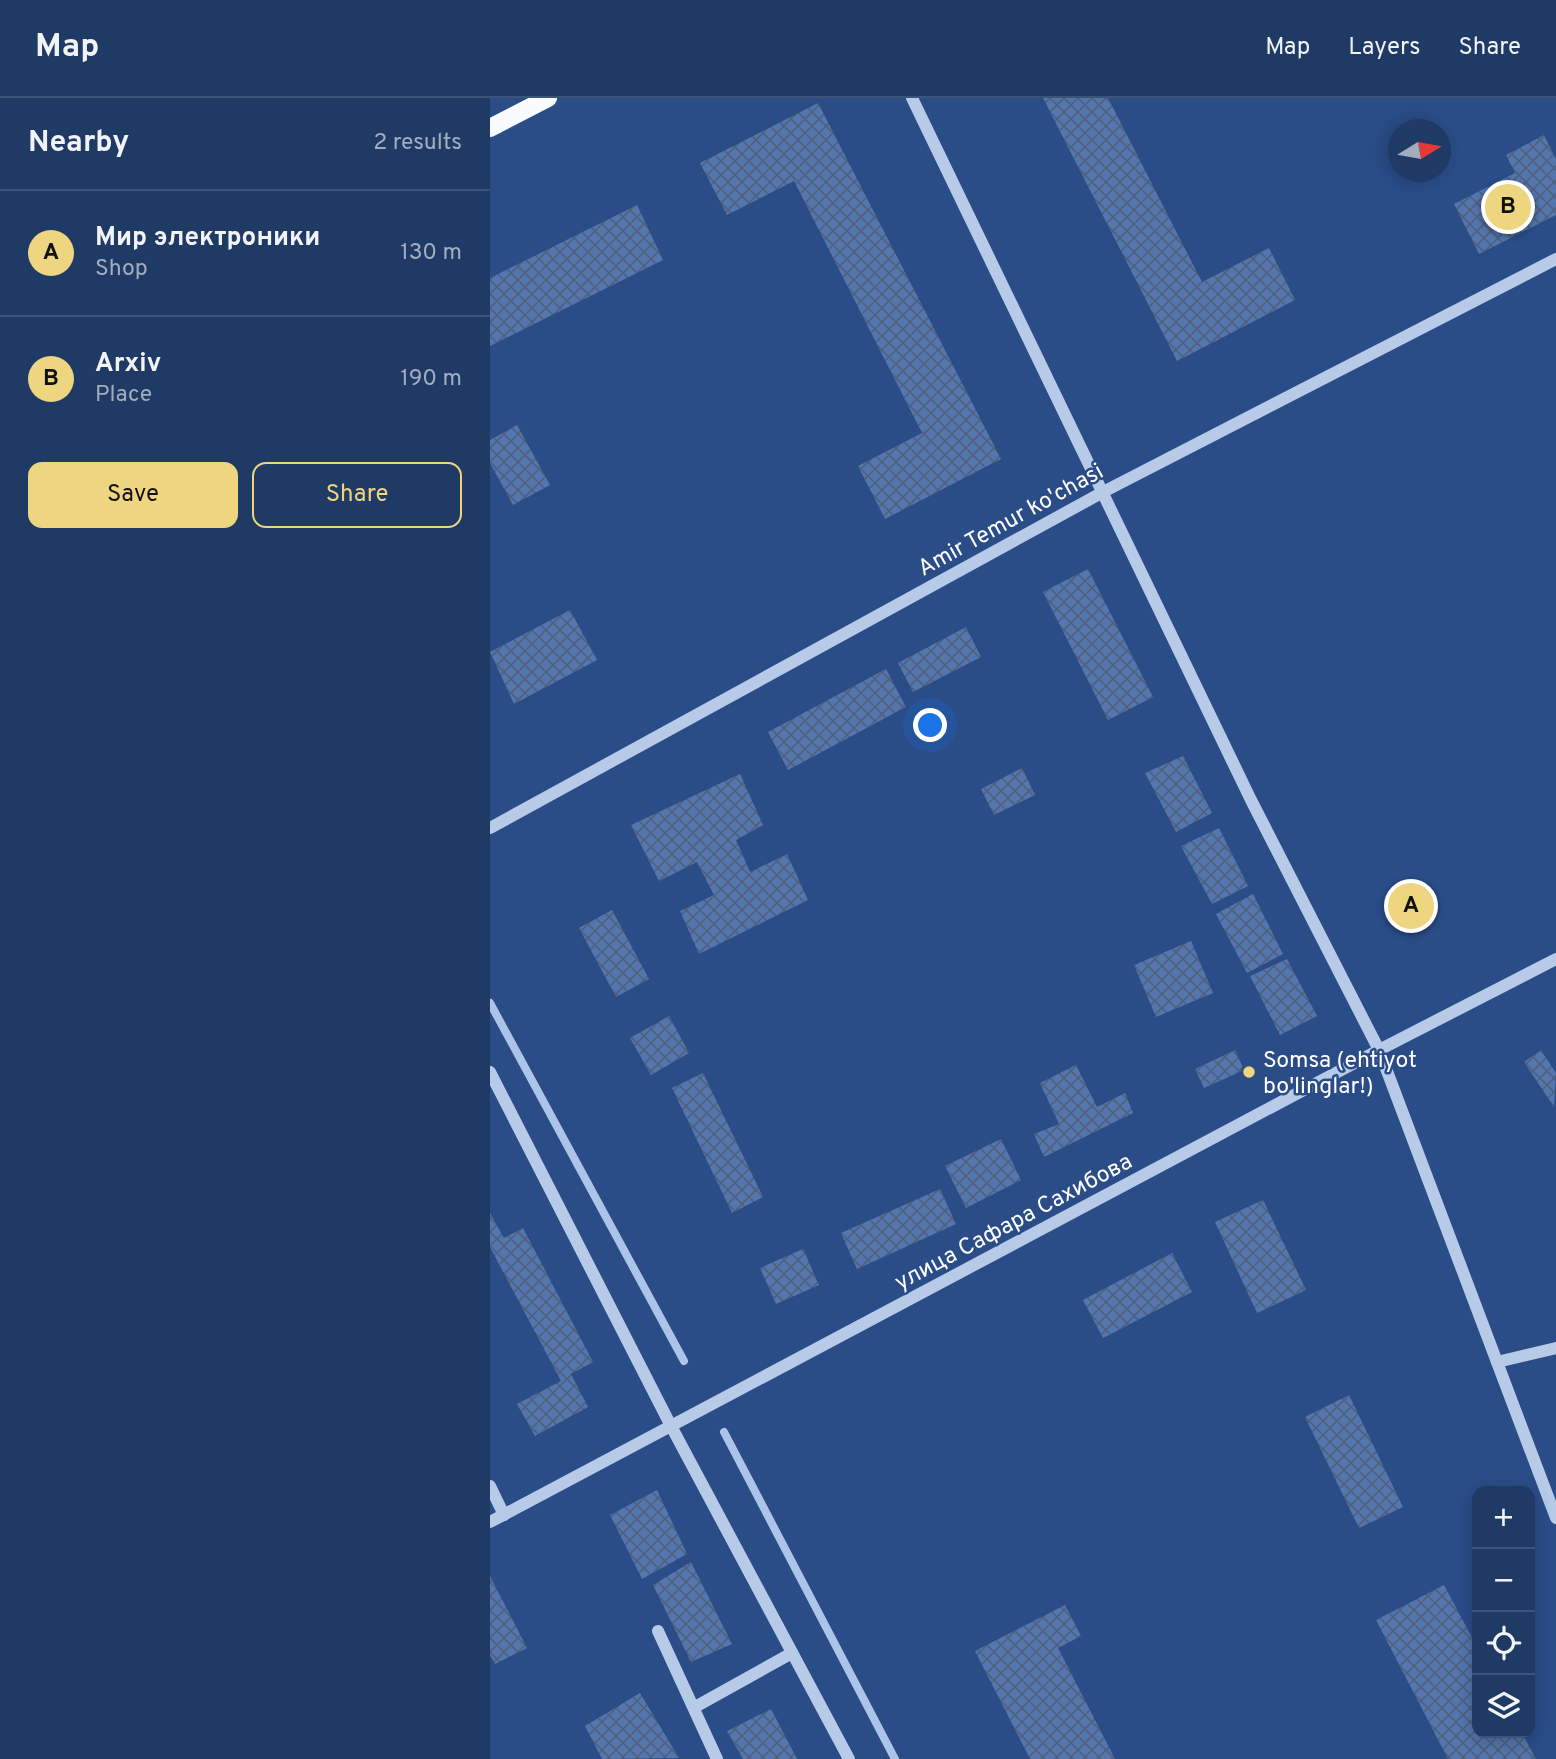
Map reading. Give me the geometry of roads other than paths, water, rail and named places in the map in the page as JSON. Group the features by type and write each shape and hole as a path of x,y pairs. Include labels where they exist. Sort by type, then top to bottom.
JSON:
{"main road":[{"path":"490,128 548,98"}],"street":[{"path":"912,98 1105,491 1251,800 1380,1049 1556,1518"},
{"name":"Amir Temur ko'chasi","path":"490,828 1105,491 1556,259"},
{"name":"улица Сафара Сахибова","path":"490,1522 1380,1049 1556,959"},
{"path":"490,1072 671,1426 849,1759"},
{"path":"1497,1362 1556,1348"},
{"path":"490,1486 505,1515"},
{"path":"658,1631 717,1759"},
{"path":"695,1707 792,1653"}],"waterway":[{"path":"490,1003 684,1361"},
{"path":"724,1432 895,1759"}],"place":[{"name":"Arxiv","path":"1508,207"},
{"name":"Мир электроники","path":"1411,906"},
{"name":"Somsa (ehtiyot bo'linglar!)","path":"1249,1072"}]}
